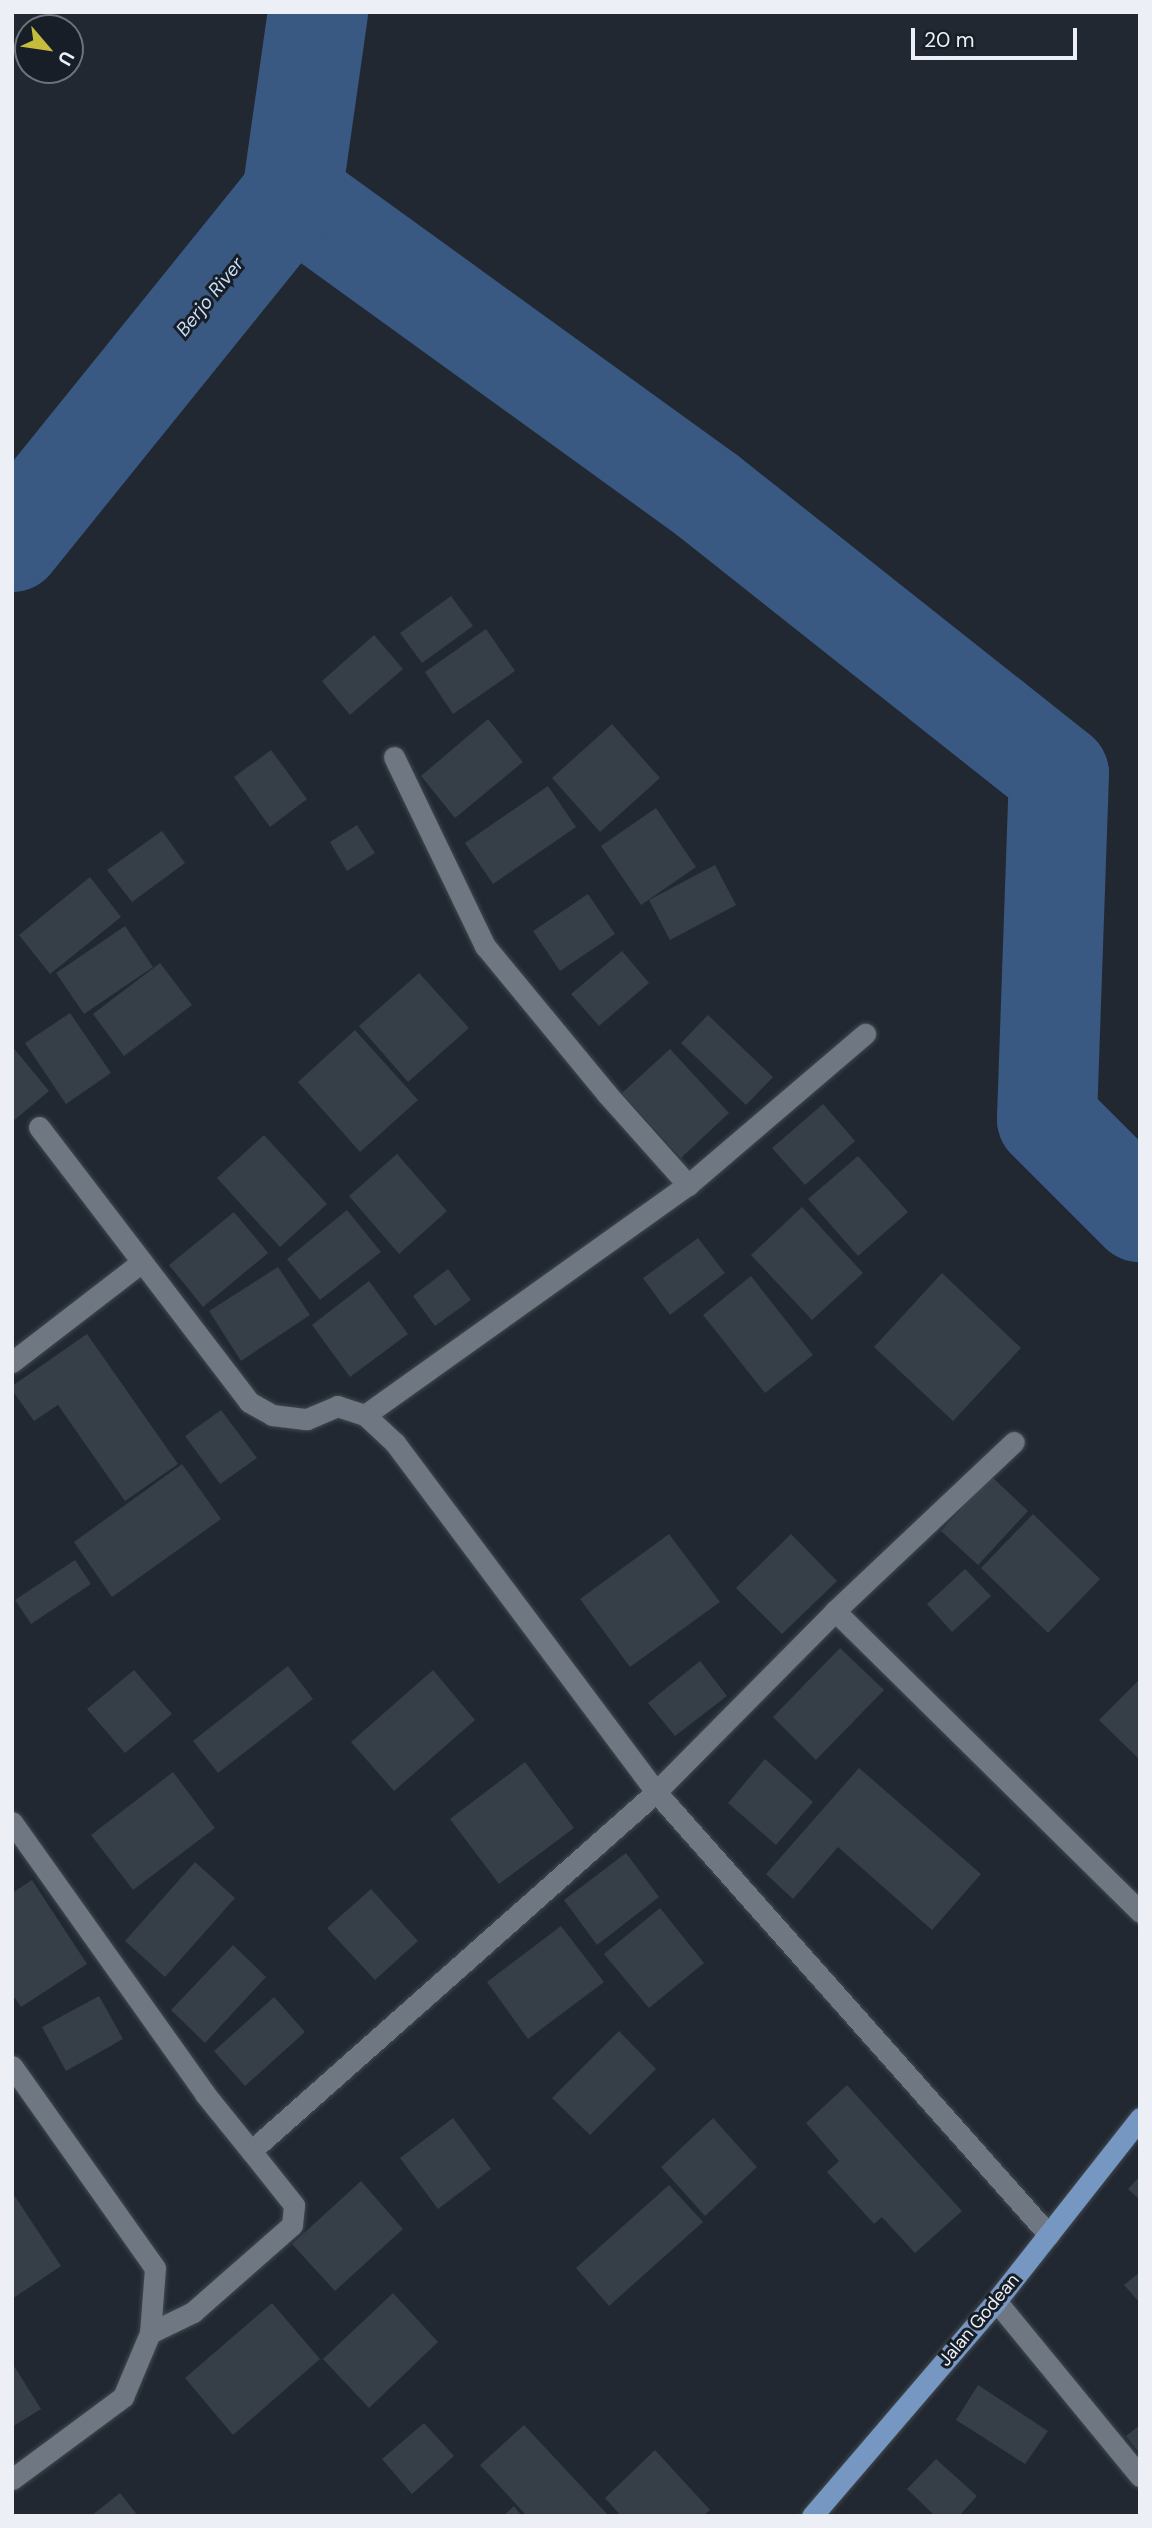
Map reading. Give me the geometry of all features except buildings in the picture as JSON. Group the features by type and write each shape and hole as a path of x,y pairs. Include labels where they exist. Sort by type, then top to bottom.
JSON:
{"main road":[{"name":"Jalan Godean","path":"812,2516 996,2301 1140,2118"}],"street":[{"path":"394,757 485,946 607,1094 688,1185"},
{"path":"365,1415 688,1185 865,1034"},
{"path":"39,1126 249,1402 272,1415 307,1419 337,1406 365,1415 395,1443 656,1793 1049,2235"},
{"path":"12,1362 142,1262"},
{"path":"251,2151 656,1793 835,1611 1014,1442"},
{"path":"835,1611 1140,1912"},
{"path":"12,1822 205,2094 294,2204 292,2225 194,2312 150,2333"},
{"path":"12,2066 155,2269 150,2333 123,2397 12,2479"},
{"path":"996,2301 1140,2476"}],"waterway":[{"name":"Berjo River","path":"12,542 292,195 318,12"},
{"path":"292,195 707,495 1059,774 1047,1119 1140,1212"}]}
